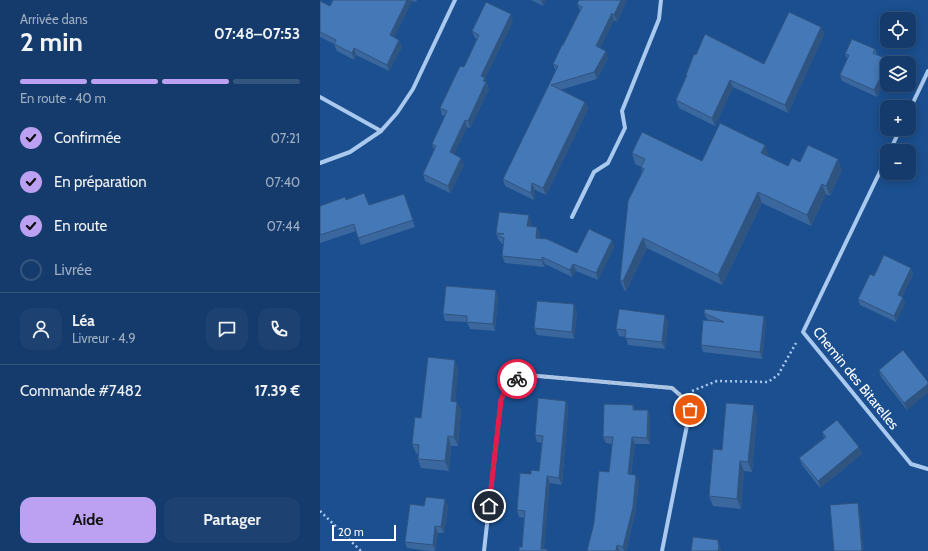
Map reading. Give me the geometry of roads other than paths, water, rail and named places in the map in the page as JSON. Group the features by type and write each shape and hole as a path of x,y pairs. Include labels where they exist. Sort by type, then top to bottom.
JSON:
{"street":[{"path":"320,163 350,152 381,131 397,113 413,89 455,0"},
{"path":"572,217 594,172 608,163 624,128 622,111 660,19 661,0"},
{"path":"914,100 928,71"},
{"path":"320,97 381,131"},
{"name":"Chemin des Bitarelles","path":"880,172 803,332 911,464 928,469"},
{"path":"484,551 501,400 509,382 526,375 672,388 680,395 690,410 662,551"}]}
